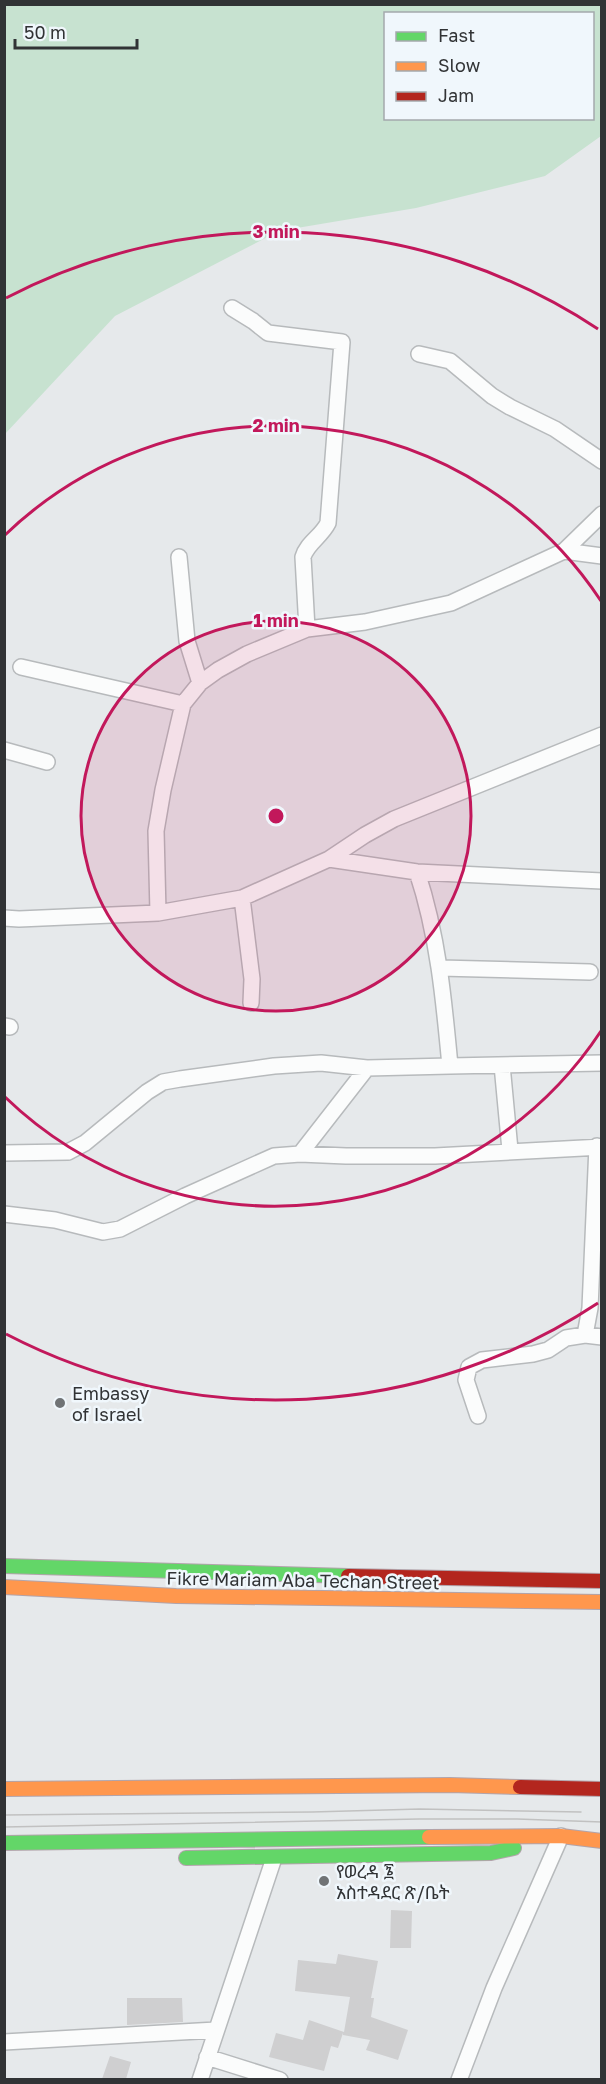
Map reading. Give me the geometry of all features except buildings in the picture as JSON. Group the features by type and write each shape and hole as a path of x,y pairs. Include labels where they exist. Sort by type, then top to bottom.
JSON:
{"main road":[{"name":"Fikre Mariam Aba Techan Street","path":"4,1566 602,1581"},
{"path":"269,1574 269,1598"},
{"name":"Fikre Mariam Aba Techan Street","path":"4,1587 176,1596 602,1602"},
{"path":"4,1789 450,1785 602,1789"},
{"path":"4,1843 561,1836 602,1841"},
{"path":"178,1858 491,1853 512,1849 537,1837"}],"street":[{"path":"232,308 268,333 342,342 328,523 323,533 305,549 303,557 307,628"},
{"path":"419,354 450,361 492,396 555,429 602,461"},
{"path":"158,913 156,831 173,741 183,704 200,683 247,654 307,628 365,622 451,603 564,551 602,514"},
{"path":"564,551 602,556"},
{"path":"179,557 187,641 200,683"},
{"path":"21,667 183,704"},
{"path":"4,918 158,913 242,898 329,859 393,819 602,735"},
{"path":"4,750 47,762"},
{"path":"329,859 417,872 602,881"},
{"path":"417,872 425,897 440,968 450,1066"},
{"path":"242,898 252,979 251,1004"},
{"path":"440,968 590,972"},
{"path":"4,1154 68,1152 85,1143 147,1092 163,1083 274,1066 321,1064 367,1068 602,1063"},
{"path":"502,1065 510,1150"},
{"path":"300,1154 367,1068"},
{"path":"4,1214 55,1220 103,1232 120,1229 185,1196 274,1156 300,1154 435,1156 599,1146 590,1308 585,1335"},
{"path":"478,1416 466,1380 469,1367 482,1360 548,1350 566,1338 585,1335 602,1337"},
{"path":"459,2079 494,1988 561,1836"},
{"path":"200,2079 274,1857"},
{"path":"4,2042 216,2030"},
{"path":"207,2057 280,2079"}],"green space":[{"path":"5,4 601,5 601,136 545,176 416,208 279,231 115,316 5,434"}],"tram line":[{"path":"4,1815 420,1809 581,1812"},
{"path":"4,1827 419,1819 602,1822"}],"traffic: fast":[{"path":"4,1566 348,1576"},
{"path":"4,1843 429,1837"},
{"path":"186,1858 491,1853 514,1848"}],"traffic: slow":[{"path":"4,1587 176,1596 602,1602"},
{"path":"4,1789 450,1785 520,1787"},
{"path":"429,1837 561,1836 602,1841"}],"traffic: jam":[{"path":"348,1576 602,1581"},
{"path":"520,1787 602,1789"}],"place":[{"name":"Embassy of Israel","path":"60,1403"},
{"name":"የወረዳ ፮ አስተዳደር ጽ/ቤት","path":"324,1881"}]}
